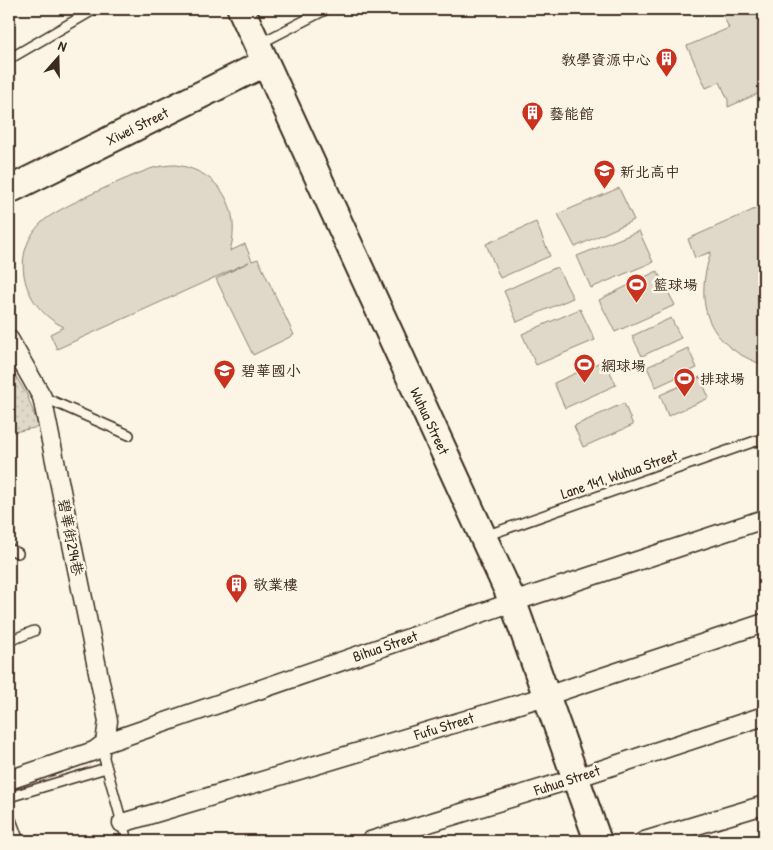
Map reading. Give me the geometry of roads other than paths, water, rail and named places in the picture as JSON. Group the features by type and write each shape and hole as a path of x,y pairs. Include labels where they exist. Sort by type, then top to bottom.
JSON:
{"street":[{"name":"Wuhua Street","path":"241,9 513,602 598,841"},
{"name":"Xiwei Street","path":"9,190 261,54"},
{"name":"碧華街294巷","path":"9,339 42,396 108,721 105,744"},
{"name":"Bihua Street","path":"9,780 94,751 105,744 513,602 764,519"},
{"name":"Fufu Street","path":"122,823 546,696 764,622"},
{"name":"Fuhua Street","path":"370,841 576,778 764,716"},
{"path":"644,841 764,805"}],"lane":[{"path":"9,59 95,9"},
{"path":"261,54 327,9"},
{"path":"42,396 129,435"},
{"name":"Lane 141, Wuhua Street","path":"483,537 764,438"},
{"path":"9,550 18,553"},
{"path":"9,640 34,631"},
{"path":"105,744 104,758 106,768 127,841"},
{"path":"9,797 106,768"},
{"path":"9,814 19,841"}],"place":[{"name":"教學資源中心","path":"667,78"},
{"name":"藝能館","path":"533,132"},
{"name":"新北高中","path":"604,190"},
{"name":"籃球場","path":"637,303"},
{"name":"網球場","path":"585,384"},
{"name":"碧華國小","path":"225,389"},
{"name":"排球場","path":"684,397"},
{"name":"敬業樓","path":"237,603"}]}
